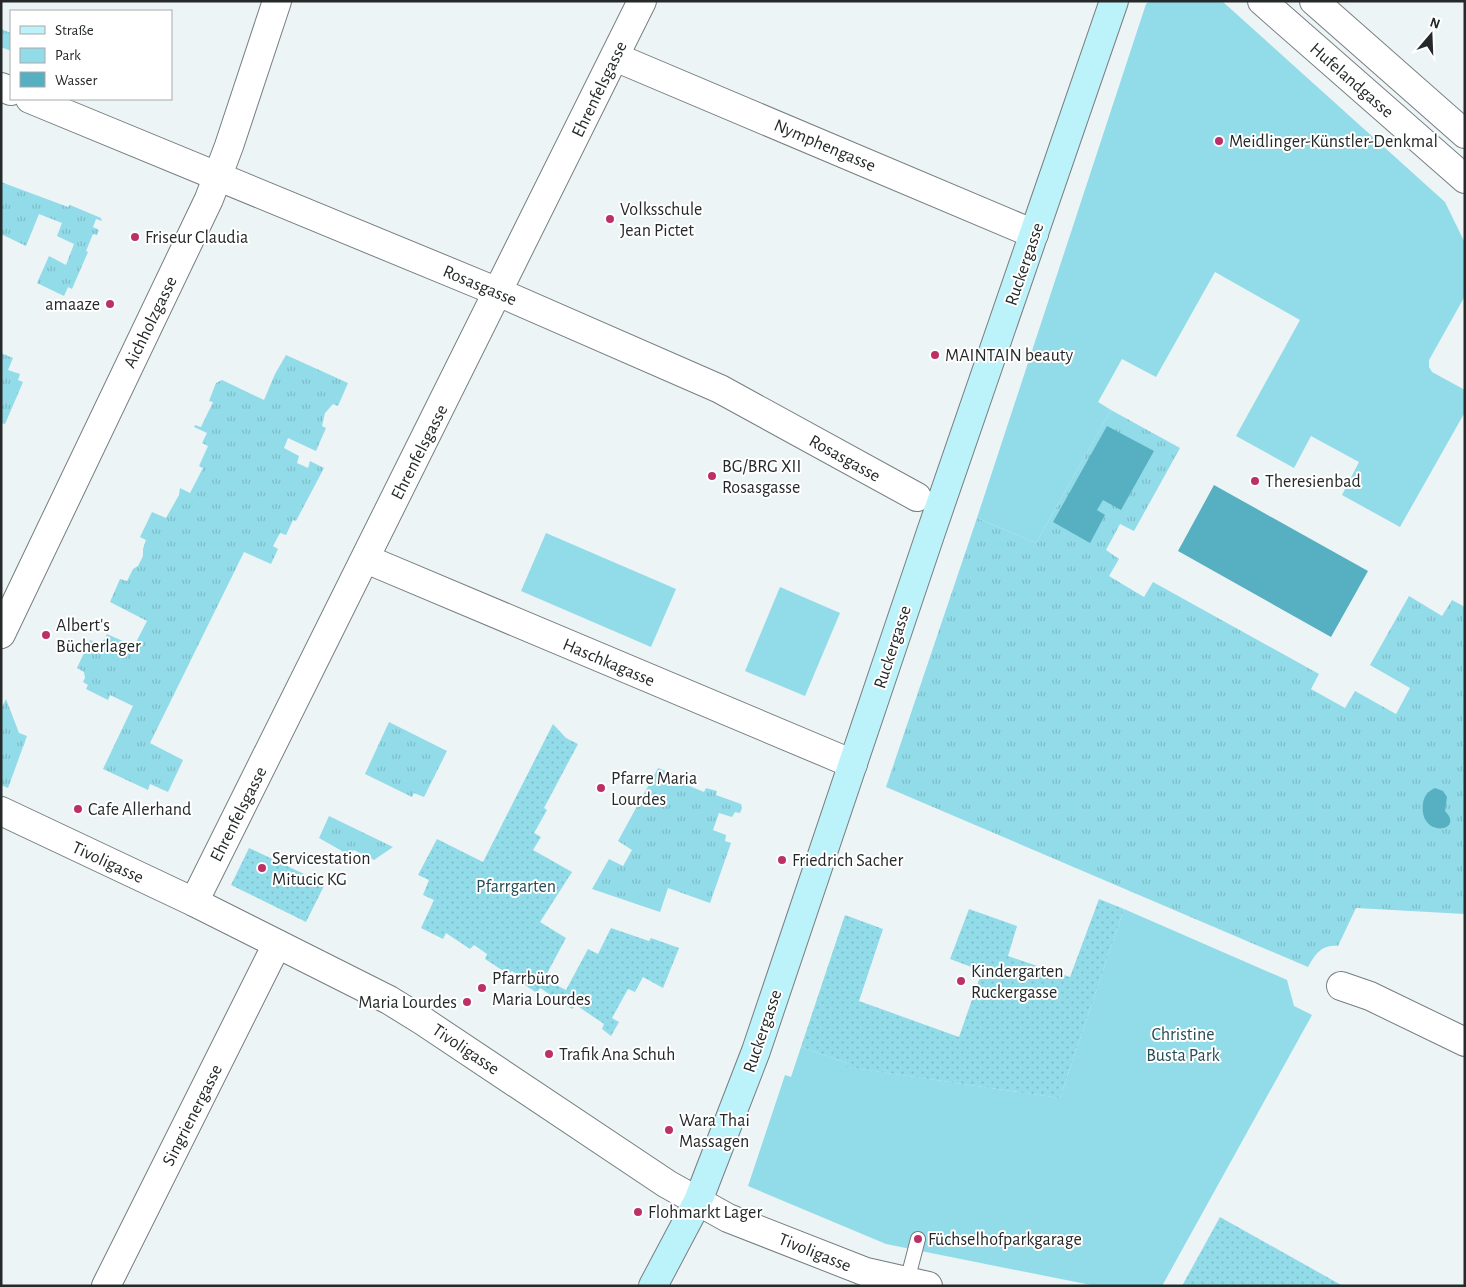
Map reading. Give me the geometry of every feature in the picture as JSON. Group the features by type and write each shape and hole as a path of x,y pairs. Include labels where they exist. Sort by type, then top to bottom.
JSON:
{"main road":[{"name":"Ruckergasse","path":"653,1286 698,1201 756,1051 931,532 1114,1"}],"street":[{"name":"Aichholzgasse","path":"1,634 209,199 277,1"},
{"name":"Ehrenfelsgasse","path":"194,902 642,1"},
{"name":"Hufelandgasse","path":"1262,1 1465,179"},
{"name":"Hufelandgasse","path":"1314,1 1465,134"},
{"name":"Nymphengasse","path":"615,57 1034,234"},
{"name":"Rosasgasse","path":"32,100 498,292 720,389 917,497"},
{"name":"Haschkagasse","path":"366,559 853,764"},
{"name":"Tivoligasse","path":"1,811 194,902 389,1000 424,1021 667,1184 728,1218 866,1272 914,1284"},
{"name":"Singrienergasse","path":"106,1286 277,944"},
{"path":"1341,986 1370,996 1465,1042"}],"lane":[{"path":"914,1284 918,1239"}],"green space":[{"path":"1150,1 1222,1 1445,202 1465,243 1465,296 1429,360 1429,367 1432,372 1465,390 1465,412 1400,527 1342,495 1359,462 1311,436 1294,468 1236,436 1300,320 1215,272 1156,377 1122,359 1098,402 1111,410 1036,543 977,518 1146,4"},
{"path":"1,29 10,33 10,51 1,47"},
{"path":"1,182 68,207 70,205 101,218 102,221 96,219 93,227 99,230 97,235 93,234 86,251 88,252 72,289 68,287 64,296 37,283 49,256 66,265 74,244 57,236 62,223 39,214 26,246 3,235 1,237"},
{"path":"1,353 13,358 8,370 20,374 18,380 23,382 5,424 1,423"},
{"path":"286,355 348,383 338,406 333,404 325,413 322,426 326,428 316,451 288,438 284,448 299,456 297,463 308,468 310,461 324,468 296,521 293,520 286,535 280,533 273,546 278,549 271,564 244,552 150,743 183,760 168,792 150,784 148,790 103,769 133,706 110,695 108,700 86,689 88,685 83,682 85,678 84,672 77,668 90,640 98,643 104,640 107,634 134,646 147,621 110,602 120,579 127,581 143,556 146,540 140,537 152,512 166,518 179,495 180,488 190,493 203,468 199,466 208,446 202,443 207,433 194,427 195,425 201,427 213,402 209,401 216,383 222,380 264,400 275,374"},
{"path":"1111,410 1180,448 1134,531 1120,524 1106,550 1119,559 1109,576 1144,597 1153,582 1319,674 1311,689 1345,708 1355,691 1396,714 1410,688 1370,665 1409,596 1442,616 1452,600 1465,607 1465,914 1356,908 1338,946 1323,948 1313,958 1308,967 886,787 977,518 1036,543"},
{"path":"546,533 676,589 651,647 521,591"},
{"path":"780,587 840,613 805,696 745,671"},
{"path":"6,699 19,733 27,736 8,788 1,785 1,709"},
{"path":"389,722 447,751 424,797 414,793 412,797 365,774"},
{"name":"Pfarrgarten","path":"553,724 566,738 578,744 544,808 547,810 534,833 541,837 533,850 572,872 540,922 566,938 544,979 566,990 588,949 598,954 611,928 649,941 651,938 679,948 663,988 643,977 635,992 628,989 612,1018 619,1022 611,1036 602,1029 604,1024 576,1005 572,1009 540,988 537,993 522,983 524,979 512,971 508,974 485,959 487,954 474,945 470,949 446,933 443,939 421,928 434,900 423,895 429,880 418,875 437,839 483,862"},
{"path":"658,768 689,780 687,785 704,792 706,788 717,791 716,795 741,804 740,813 735,812 732,817 719,813 713,830 726,835 725,841 731,843 710,903 668,888 660,912 592,889 609,859 623,866 632,850 618,841"},
{"path":"329,816 393,847 374,860 354,850 349,855 319,838"},
{"path":"249,848 325,884 306,922 231,885"},
{"path":"1099,899 1124,909 1060,1098 846,1067 847,1063 801,1047 845,915 883,929 859,1001 959,1037 982,971 950,959 969,909 1017,926 1008,956 1070,977"},
{"name":"Christine Busta Park","path":"1124,909 1287,980 1294,1006 1312,1015 1162,1286 1096,1286 886,1244 748,1186 785,1075 791,1077 801,1047 847,1063 847,1067 1060,1098"},
{"path":"1220,1217 1343,1286 1182,1286"}],"water":[{"path":"1107,426 1154,451 1121,510 1103,500 1097,510 1105,515 1090,543 1053,522"},
{"path":"1214,485 1368,571 1331,637 1178,551"},
{"path":"1435,788 1443,791 1447,797 1445,811 1450,818 1450,824 1446,827 1433,827 1423,815 1424,798 1428,792"}],"place":[{"name":"Meidlinger-Künstler-Denkmal","path":"1219,141"},
{"name":"Volksschule Jean Pictet","path":"610,219"},
{"name":"Friseur Claudia","path":"135,237"},
{"name":"amaaze","path":"110,304"},
{"name":"MAINTAIN beauty","path":"935,355"},
{"name":"BG/BRG XII Rosasgasse","path":"712,476"},
{"name":"Theresienbad","path":"1255,481"},
{"name":"Albert's Bücherlager","path":"46,635"},
{"name":"Pfarre Maria Lourdes","path":"601,788"},
{"name":"Cafe Allerhand","path":"78,809"},
{"name":"Friedrich Sacher","path":"782,860"},
{"name":"Servicestation Mitucic KG","path":"262,868"},
{"name":"Kindergarten Ruckergasse","path":"961,981"},
{"name":"Pfarrbüro Maria Lourdes","path":"482,988"},
{"name":"Maria Lourdes","path":"467,1002"},
{"name":"Trafik Ana Schuh","path":"549,1054"},
{"name":"Wara Thai Massagen","path":"669,1130"},
{"name":"Flohmarkt Lager","path":"638,1212"},
{"name":"Füchselhofparkgarage","path":"918,1239"}]}
